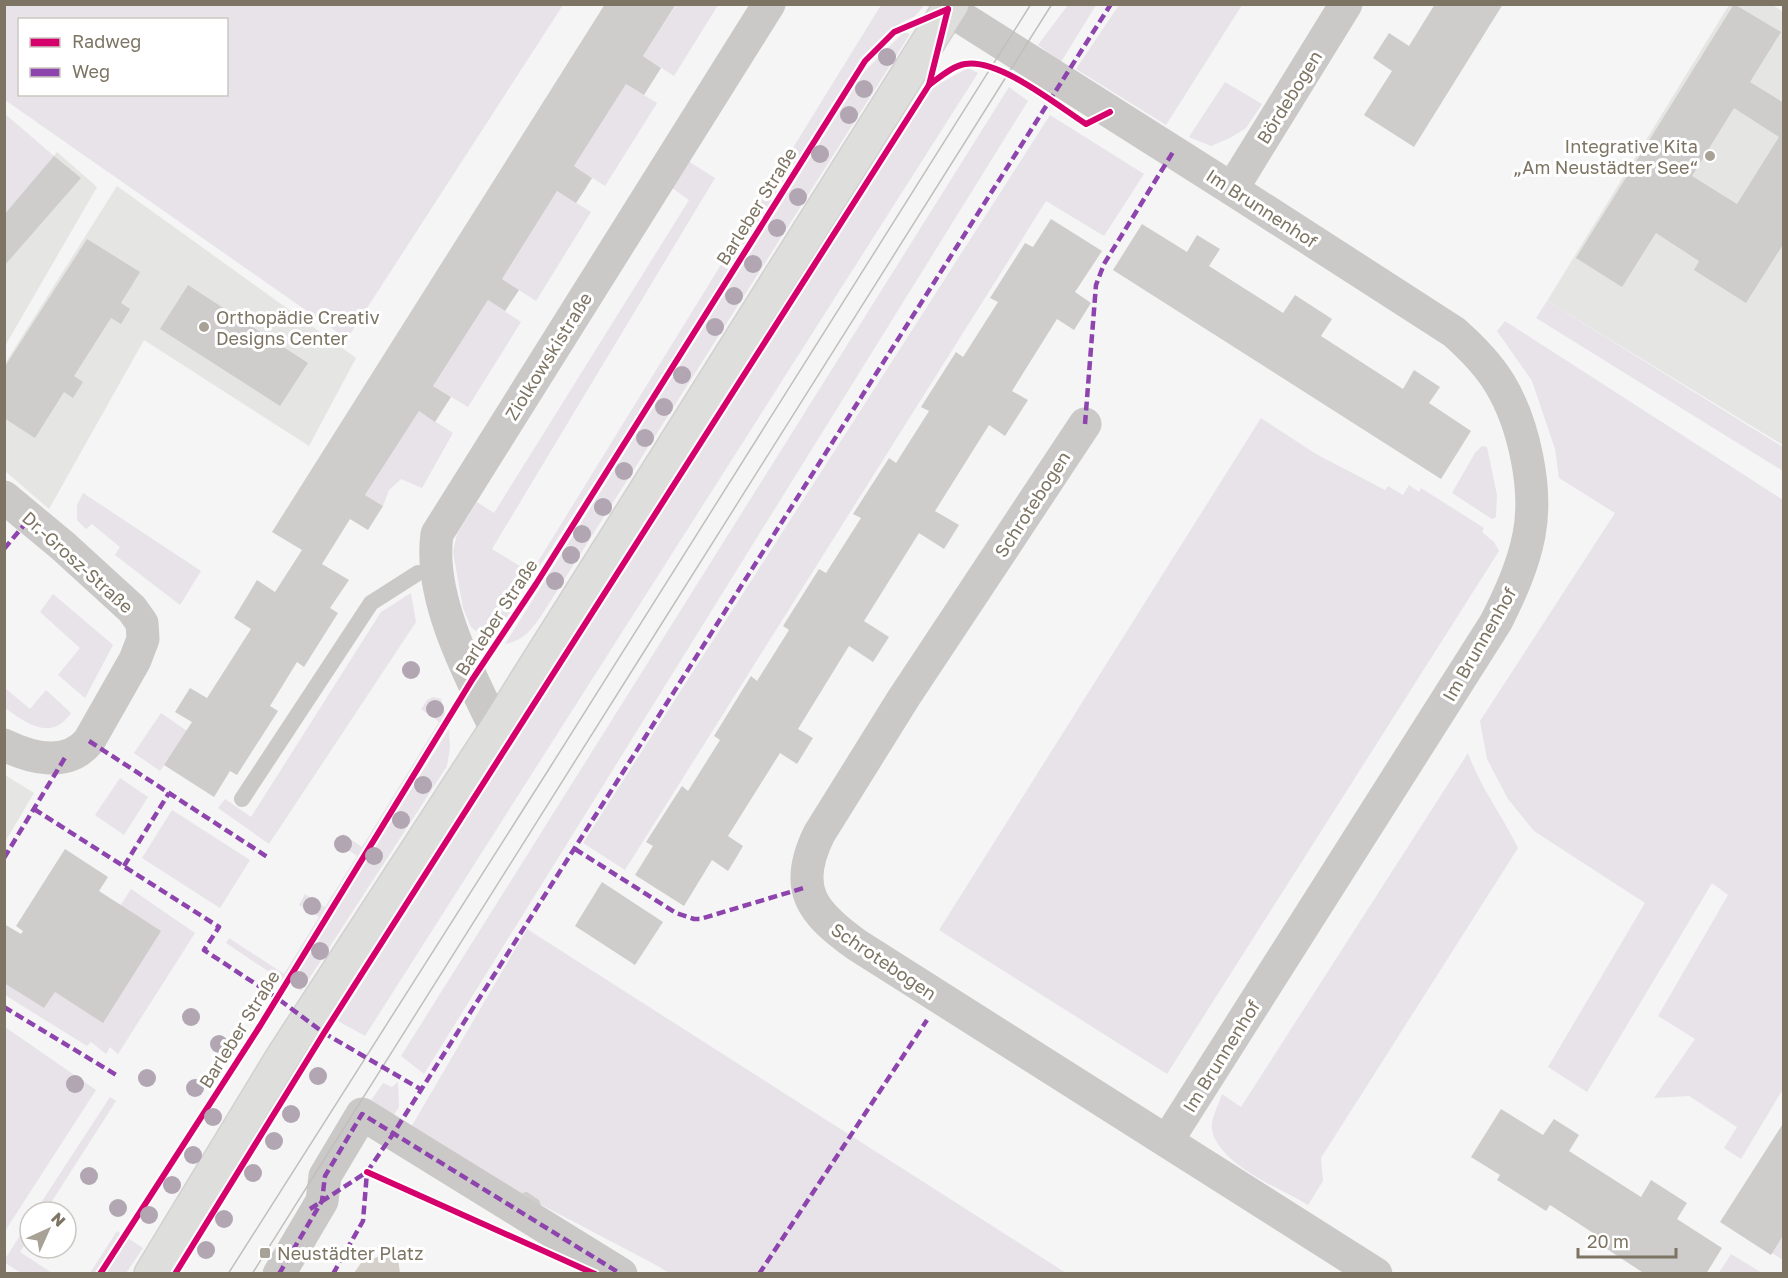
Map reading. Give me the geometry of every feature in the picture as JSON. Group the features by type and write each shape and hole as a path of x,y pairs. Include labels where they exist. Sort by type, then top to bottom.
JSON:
{"street":[{"name":"Ziolkowskistraße","path":"496,729 472,680 445,610 438,576 437,534 769,4"},
{"name":"Bördebogen","path":"1232,189 1346,4"},
{"path":"151,1274 282,1058 496,729 950,7"},
{"name":"Im Brunnenhof","path":"950,7 1454,332 1477,354 1499,382 1513,412 1528,463 1531,516 1526,551 1519,573 1496,622 1167,1141"},
{"name":"Schrotebogen","path":"1085,424 903,699 819,834 810,858 807,887 820,915 831,927 857,945 1376,1274"},
{"name":"Dr.-Grosz-Straße","path":"4,497 63,546 132,609 142,623 144,635 131,668 81,749 66,756 48,758 28,755 4,745"},
{"path":"279,1274 322,1201 325,1176 362,1114 621,1274"}],"lane":[{"path":"242,799 371,603 418,573"}],"shaded area":[{"path":"4,5 563,5 347,339 5,100"},
{"path":"676,5 718,5 674,76 643,56"},
{"path":"881,5 924,5 914,16 887,33 859,63 490,643 471,627 463,608 453,552 457,534 477,502 494,513 689,200 672,188 688,161 715,178 492,549 531,573"},
{"path":"1068,5 1096,5 1061,62 1038,45"},
{"path":"1119,5 1242,5 1166,125 1076,69"},
{"name":"Integrative Kita „Am Neustädter See“","path":"1729,5 1773,5 1783,12 1783,445 1547,301"},
{"path":"904,32 910,34 543,613 523,637 505,644 863,73"},
{"path":"968,68 978,73 365,1036 338,1021 930,89"},
{"path":"1225,82 1262,104 1246,128 1230,138 1211,146 1189,137"},
{"path":"626,84 657,103 605,186 574,166"},
{"path":"1009,87 1028,101 424,1074 401,1056"},
{"path":"5,114 54,156 5,215"},
{"path":"1050,115 1144,174 1104,236 1046,201 625,870 583,843"},
{"path":"57,152 97,187 5,346 5,213"},
{"path":"117,186 356,358 309,446 144,340 49,509 5,471 4,365"},
{"path":"557,191 591,212 536,301 502,279"},
{"path":"488,300 521,322 468,407 433,386"},
{"path":"1547,301 1783,447 1783,471 1536,318"},
{"path":"1505,321 1783,500 1783,1089 1741,1159 1724,1148 1737,1127 1689,1096 1654,1098 1695,1039 1658,1016 1728,895 1712,883 1587,1092 1548,1067 1645,903 1534,831 1508,799 1487,759 1480,721 1615,513 1559,478 1555,449 1532,381 1497,331"},
{"path":"419,411 453,433 422,488 401,479 389,490 383,506 365,495"},
{"path":"1261,418 1316,454 1385,490 1388,486 1403,495 1409,485 1419,492 1421,488 1484,528 1482,532 1494,542 1499,551 1167,1074 939,930"},
{"path":"1482,446 1487,447 1497,495 1496,517 1492,519 1452,493 1475,453"},
{"path":"83,493 201,571 180,605 115,555 120,547 92,524 86,529 77,520 77,505"},
{"path":"411,593 416,622 269,844 218,808 225,799 251,817 381,612"},
{"path":"53,594 113,645 85,698 58,675 80,648 40,612"},
{"path":"5,688 30,709 46,690 71,713 55,727 38,727 30,724 5,708"},
{"path":"433,697 441,699 446,717 284,982 226,943 229,938 284,974 319,917 299,905 305,894 325,907 357,856 337,842 343,834 362,847 439,722 421,709 427,700"},
{"path":"161,713 187,731 160,771 134,753"},
{"path":"449,729 450,748 447,766 301,991 290,983"},
{"path":"1468,753 1479,778 1518,848 1321,1158 1323,1181 1308,1205 1252,1174 1226,1154 1217,1143 1212,1130 1215,1112 1222,1094 1241,1107"},
{"path":"5,775 34,793 5,842"},
{"path":"120,778 148,797 124,835 95,815"},
{"path":"172,810 250,860 220,908 142,858"},
{"path":"131,889 195,933 118,1054 110,1047 106,1054 91,1042 87,1046 5,995 4,983 44,1008 55,992 103,1022 120,906"},
{"path":"527,929 1066,1273 669,1273 407,1134"},
{"path":"5,1027 96,1090 25,1200 18,1200 18,1211 5,1231"},
{"path":"398,1082 399,1107 384,1128 362,1114 383,1083 392,1087"},
{"path":"110,1097 116,1101 53,1200 43,1200"},
{"path":"117,1231 143,1248 126,1273 90,1273"},
{"path":"1783,1234 1783,1260 1772,1253"},
{"path":"18,1239 18,1260 32,1260 52,1273 21,1273 5,1263 5,1259"},
{"path":"386,1253 398,1259 400,1273 354,1273 363,1260 373,1259"},
{"path":"1731,1254 1762,1273 1719,1273"}],"building":[{"path":"605,4 676,4 643,56 661,68 644,95 626,84 574,166 592,178 584,191 576,203 557,191 502,279 519,290 505,311 488,300 433,386 451,397 435,422 419,411 365,495 383,506 368,530 350,519 322,564 349,580 330,608 338,613 304,667 297,662 270,706 278,711 237,775 230,771 214,797 164,765 192,722 175,712 190,688 207,698 251,629 234,618 257,580 275,592 302,550 272,532"},
{"path":"1435,4 1503,4 1414,147 1364,115 1392,71 1373,58 1389,33 1409,46"},
{"path":"1734,4 1781,32 1750,82 1784,103 1784,243 1746,303 1694,270 1699,261 1656,233 1622,287 1576,258","holes":["1734,108 1779,137 1737,204 1692,176"]},
{"path":"54,156 81,178 4,266 4,215"},
{"path":"1051,219 1102,251 1075,292 1091,303 1074,330 1057,319 1012,391 1028,400 1005,436 989,425 935,511 959,525 944,549 919,533 864,621 889,637 873,662 849,646 798,729 813,738 797,764 780,753 728,836 743,846 728,871 712,860 684,906 635,875 653,846 646,842 682,786 688,791 720,740 714,736 751,676 757,681 789,630 783,626 819,569 826,573 861,518 853,514 889,458 896,463 929,411 921,407 956,352 963,357 998,302 990,298 1025,243 1033,247"},
{"path":"1142,224 1187,252 1197,235 1220,249 1209,266 1283,313 1295,295 1332,319 1321,336 1403,389 1414,370 1440,387 1429,403 1471,431 1441,479 1113,270"},
{"path":"87,239 140,272 121,303 130,309 121,324 111,318 74,376 83,382 73,398 64,392 35,438 4,418 4,368"},
{"path":"188,285 308,363 280,406 160,329"},
{"path":"65,849 108,877 99,891 161,931 103,1023 55,992 44,1008 4,983 4,924 21,934 23,931 16,926"},
{"path":"602,882 663,922 635,965 575,926"},
{"path":"1501,1109 1543,1135 1554,1119 1579,1135 1569,1151 1641,1197 1651,1180 1687,1203 1677,1219 1722,1248 1706,1274 1645,1274 1604,1247 1607,1242 1550,1205 1546,1211 1497,1180 1500,1175 1471,1157"},
{"path":"1784,1122 1784,1234 1771,1255 1720,1222"},
{"path":"527,1192 539,1200 541,1206 522,1193"}],"tram line":[{"path":"228,1274 1031,4"},
{"path":"252,1274 1052,4"}],"marked path":[{"path":"310,1209 367,1172 393,1134 1111,4"},
{"path":"1085,424 1096,285 1104,264 1173,152"},
{"path":"4,549 30,518"},
{"path":"89,741 269,858"},
{"path":"4,858 66,756"},
{"path":"124,866 169,793"},
{"path":"34,809 219,927 204,950 277,998 324,1033 422,1090"},
{"path":"575,849 676,913 694,919 807,887"},
{"path":"4,1007 118,1076"},
{"path":"759,1274 927,1020"},
{"path":"279,1274 322,1201 325,1176 362,1114 621,1274"},
{"path":"333,1274 363,1221 367,1172 370,1174"}],"cycle path":[{"name":"Barleber Straße","path":"100,1274 260,1026 472,680 536,584 865,61 894,32 948,9"},
{"path":"175,1274 324,1033 929,85 948,9"},
{"path":"929,85 955,67 979,64 994,68 1028,85 1086,124 1110,112"},
{"path":"367,1172 595,1274"}],"place":[{"name":"Integrative Kita „Am Neustädter See“","path":"1710,156"},
{"name":"Orthopädie Creativ Designs Center","path":"204,327"},
{"name":"Neustädter Platz","path":"265,1253"}]}
